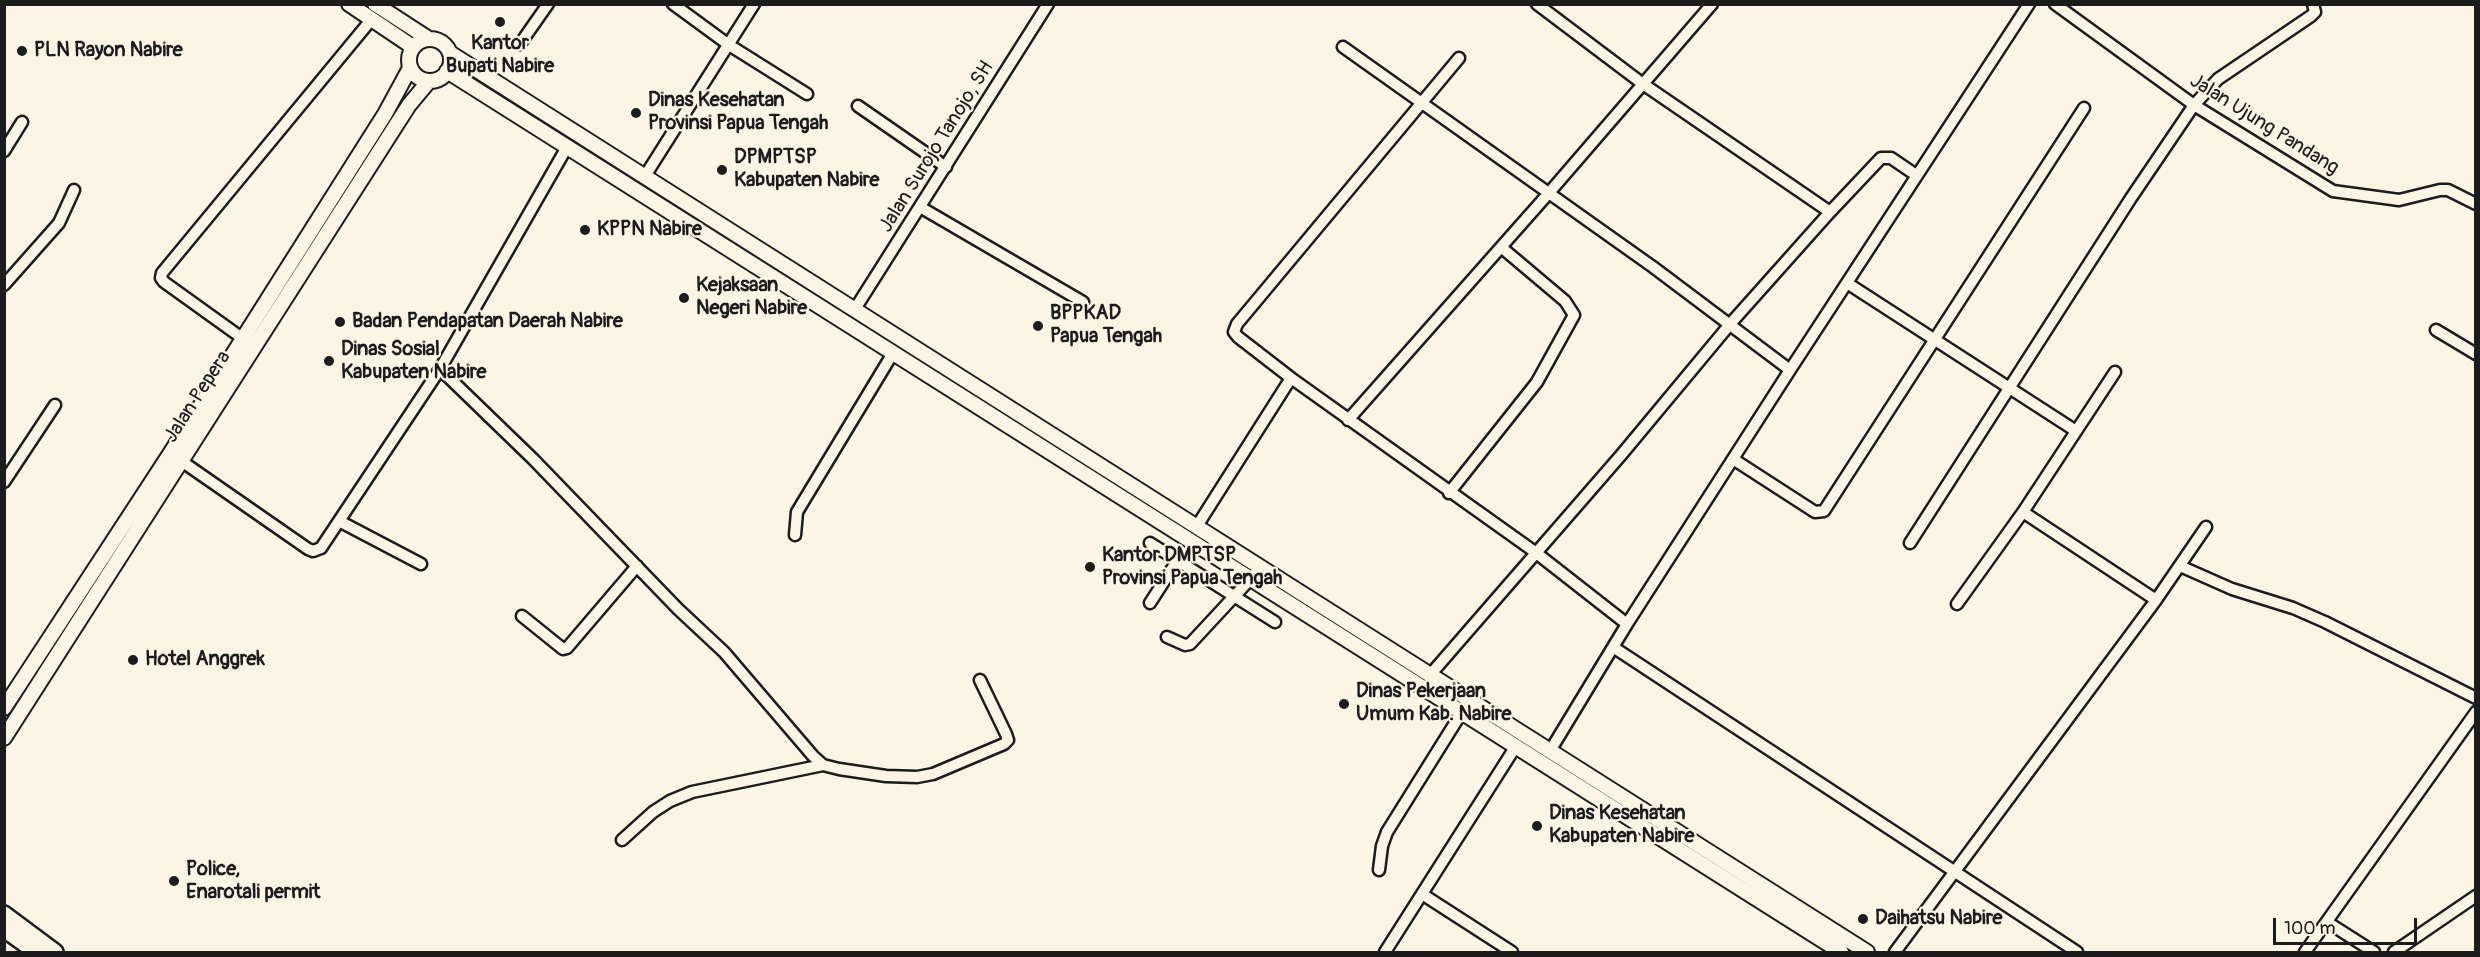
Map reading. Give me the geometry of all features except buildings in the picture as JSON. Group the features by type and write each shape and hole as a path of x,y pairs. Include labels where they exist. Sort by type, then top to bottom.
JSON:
{"highway":[{"path":"4,914 55,952"},
{"path":"4,929 36,952"}],"main road":[{"path":"348,4 413,47"},
{"path":"375,4 429,39 441,42 450,53 1867,952"},
{"path":"429,39 422,40 413,47 410,54 410,68 415,75 429,81 442,77 451,60 450,53"},
{"name":"Jalan Pepera","path":"4,738 175,457 242,338 298,265 410,68"},
{"path":"447,71 1841,952"},
{"name":"Jalan Pepera","path":"4,708 175,457 298,265 409,105 429,81"},
{"path":"710,237 718,222"},
{"path":"939,382 947,368"},
{"path":"28,671 41,680"}],"street":[{"path":"520,45 548,4"},
{"path":"673,4 729,45 807,94"},
{"path":"645,176 754,4"},
{"name":"Jalan Surojo Tanojo, SH","path":"855,309 1048,4"},
{"path":"1537,4 1643,84 1830,212"},
{"path":"1348,420 1713,4"},
{"path":"1550,751 1627,624 1732,459 2029,4"},
{"name":"Jalan Ujung Pandang","path":"2055,4 2194,105 2337,192 2399,200 2448,190 2475,204"},
{"path":"1910,543 2131,198 2194,105 2218,80 2312,16 2315,12 2313,4"},
{"path":"242,338 164,282 161,278 162,273 371,20"},
{"path":"1343,47 1420,104 1731,323 1790,370"},
{"path":"1459,58 1234,329 1238,337 1291,378 1449,493 1535,552 1627,624"},
{"path":"858,106 946,167"},
{"path":"1732,459 1815,512 1821,513 1936,340 2084,108"},
{"path":"4,150 22,122"},
{"path":"175,457 310,550 321,548 440,369 567,147"},
{"path":"1430,675 1622,454 1731,323 1881,158 1891,158 1916,175"},
{"path":"4,285 59,223 74,190"},
{"path":"920,207 1083,302"},
{"path":"1449,493 1538,382 1574,315 1565,301 1501,247"},
{"path":"1847,283 2076,431"},
{"path":"2436,330 2475,354"},
{"path":"795,535 797,512 893,352"},
{"path":"440,369 533,459 692,624 724,652 823,765"},
{"path":"1957,603 2023,512 2115,372"},
{"path":"1197,526 1291,378"},
{"path":"4,482 55,405"},
{"path":"2023,512 2156,600"},
{"path":"339,521 421,564"},
{"path":"1895,952 2156,600 2206,527"},
{"path":"1150,543 1275,622"},
{"path":"1150,603 1177,561"},
{"path":"522,616 563,649 637,566"},
{"path":"1167,637 1185,645 1190,644 1252,579 1260,566"},
{"path":"2180,566 2232,589 2293,608 2325,622 2475,698"},
{"path":"1613,647 1844,798 1953,873 2077,952"},
{"path":"622,840 653,812 670,801 692,792 823,765 886,776 917,777 933,774 1004,744 1008,737 980,680"},
{"path":"1379,870 1382,846 1387,832 1462,712"},
{"path":"2305,952 2475,712"},
{"path":"1385,952 1516,746"},
{"path":"1422,894 1512,952"},
{"path":"2394,952 2475,896"},
{"path":"2327,922 2374,952"}],"place":[{"name":"Kantor Bupati Nabire","path":"500,22"},
{"name":"PLN Rayon Nabire","path":"22,51"},
{"name":"Dinas Kesehatan Provinsi Papua Tengah","path":"636,113"},
{"name":"DPMPTSP Kabupaten Nabire","path":"722,170"},
{"name":"KPPN Nabire","path":"585,230"},
{"name":"Kejaksaan Negeri Nabire","path":"684,298"},
{"name":"Badan Pendapatan Daerah Nabire","path":"340,322"},
{"name":"BPPKAD Papua Tengah","path":"1038,326"},
{"name":"Dinas Sosial Kabupaten Nabire","path":"329,361"},
{"name":"Kantor DMPTSP Provinsi Papua Tengah","path":"1090,567"},
{"name":"Hotel Anggrek","path":"133,660"},
{"name":"Dinas Pekerjaan Umum Kab. Nabire","path":"1344,704"},
{"name":"Dinas Kesehatan Kabupaten Nabire","path":"1537,826"},
{"name":"Police, Enarotali permit","path":"174,881"},
{"name":"Daihatsu Nabire","path":"1863,919"}]}
